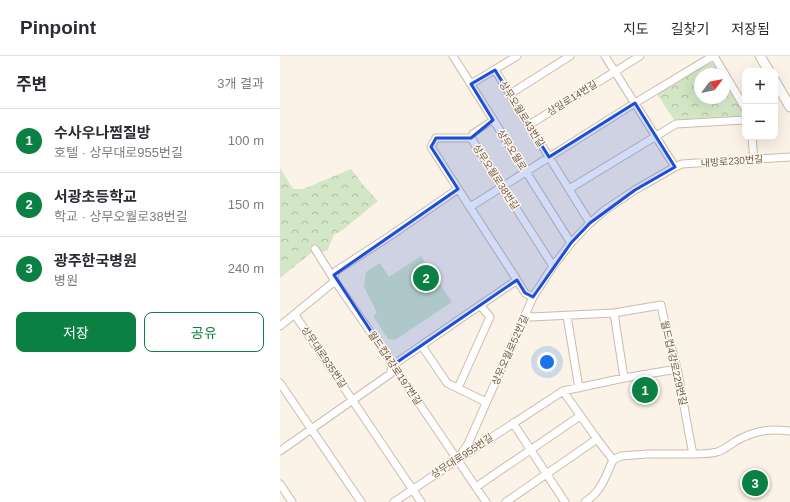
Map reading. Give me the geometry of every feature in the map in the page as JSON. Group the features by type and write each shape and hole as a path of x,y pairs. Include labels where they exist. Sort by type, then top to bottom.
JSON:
{"street":[{"name":"상무오월로","path":"453,56 571,244"},
{"path":"471,84 517,56"},
{"path":"510,94 570,56"},
{"path":"606,56 675,167"},
{"name":"상일로14번길","path":"529,125 640,56"},
{"path":"713,56 743,104"},
{"name":"상무오월로43번길","path":"470,207 635,103 713,56"},
{"path":"760,56 767,68"},
{"name":"상무오월로43번길","path":"495,70 590,223"},
{"path":"778,86 790,107"},
{"path":"471,138 473,133 493,120"},
{"path":"569,189 676,124 742,120"},
{"name":"상무오월로38번길","path":"533,297 525,293 431,147 436,138 471,138 554,266"},
{"path":"752,140 754,160"},
{"name":"내방로230번길","path":"590,223 605,210 635,190 682,164 790,158"},
{"path":"280,326 335,281 334,275 336,271 458,189"},
{"name":"상무오월로52번길","path":"457,460 468,444 533,297 554,266 590,223"},
{"name":"월드컵4강로197번길","path":"315,249 335,281 486,502"},
{"path":"280,451 390,374 393,365 517,280"},
{"path":"458,388 490,317 480,305"},
{"name":"월드컵4강로229번길","path":"525,315 531,317 614,313 661,305 664,322 670,337 677,368 693,454"},
{"path":"614,313 624,378"},
{"name":"상무대로935번길","path":"295,315 353,400"},
{"path":"567,316 579,388"},
{"path":"422,346 447,383 486,402"},
{"name":"상무대로955번길","path":"394,502 512,423 563,391 677,368"},
{"path":"280,383 361,502"},
{"path":"563,391 613,460"},
{"path":"353,400 421,502"},
{"path":"476,487 580,416"},
{"path":"512,423 566,502"},
{"path":"585,502 593,497 599,490 613,460 620,456 647,454 705,454 718,452 756,432 768,430 790,431"},
{"path":"506,502 597,439"},
{"path":"280,484 292,502"}],"highlighted area":[{"path":"495,70 549,157 635,103 675,167 635,190 590,223 571,243 533,297 525,293 517,280 393,365 334,275 458,189 431,147 436,138 471,138 493,120 471,84"}],"green space":[{"path":"709,62 714,63 717,68 699,68"},
{"path":"694,71 694,104 730,104 730,89 742,108 742,112 740,117 674,120 657,94"},
{"path":"280,168 293,189 303,189 351,169 378,201 344,229 334,235 327,251 311,253 280,278"},
{"path":"421,256 452,302 395,340 388,339 373,316 377,313 364,287 366,272 380,263 389,277"}],"place":[{"name":"서광초등학교","path":"426,278"},
{"name":"수사우나찜질방","path":"645,390"},
{"name":"광주한국병원","path":"755,483"}]}
